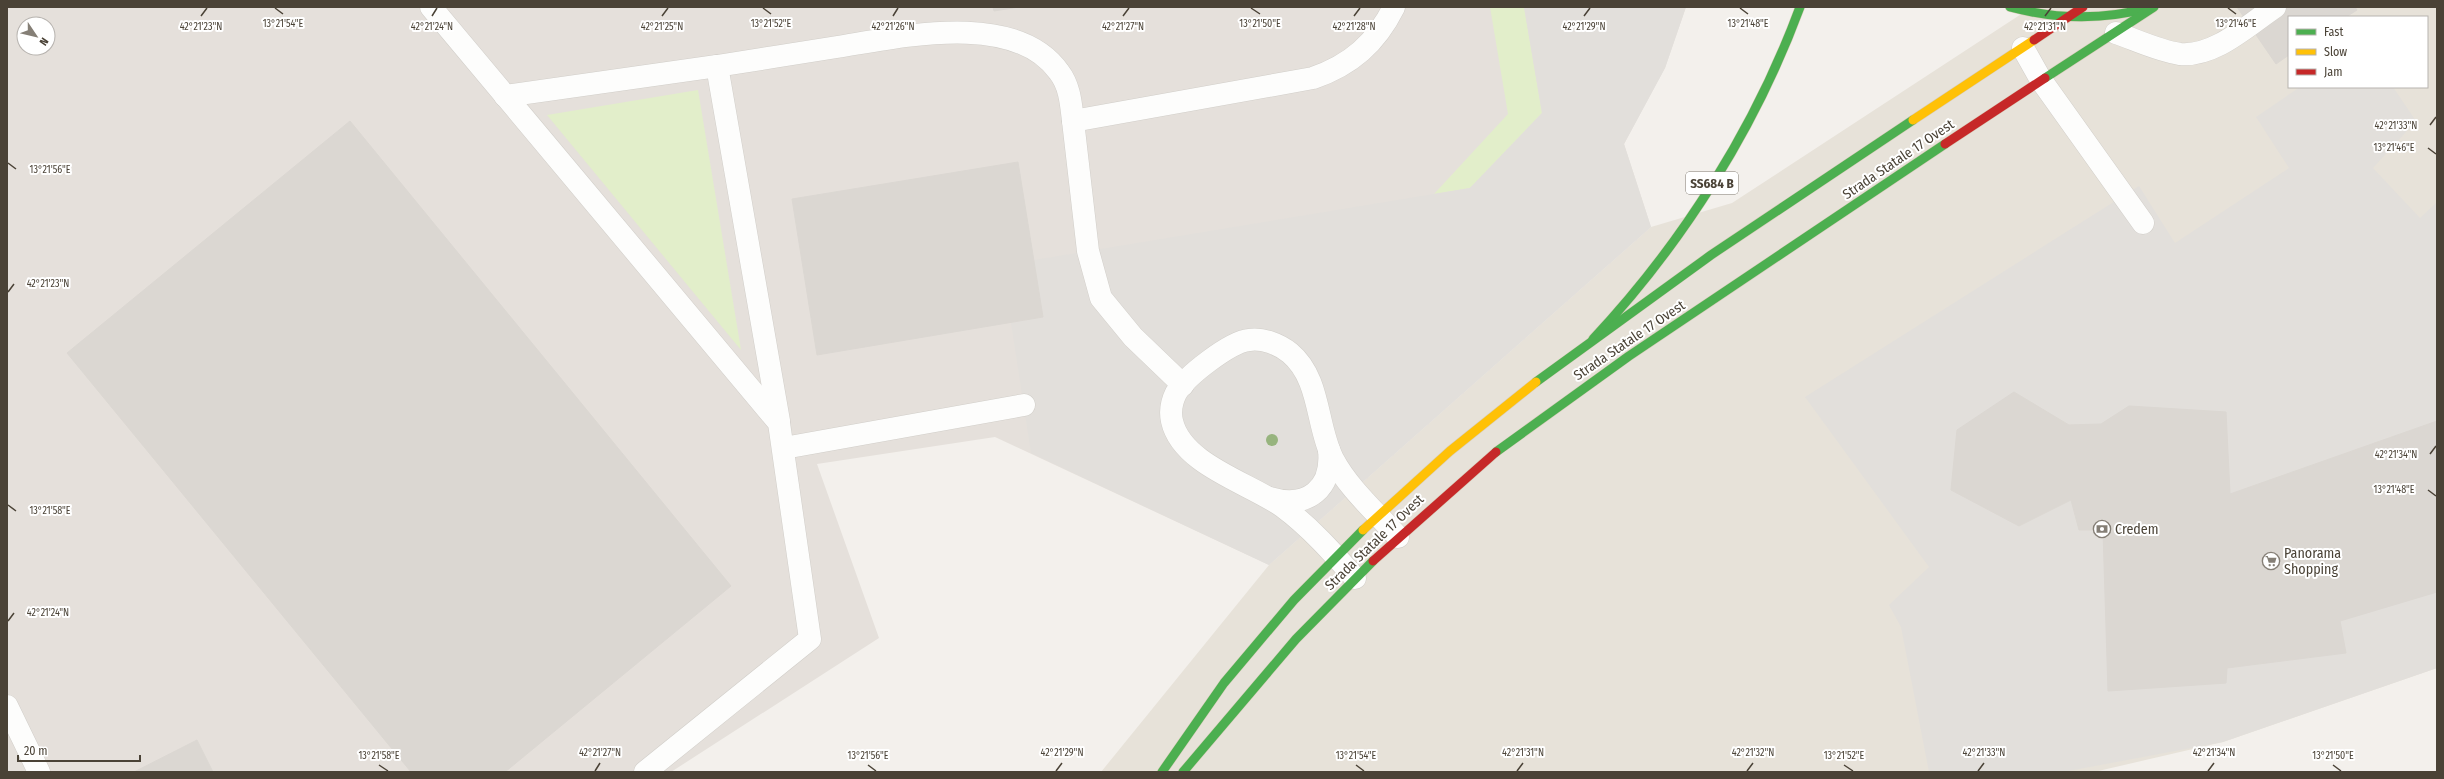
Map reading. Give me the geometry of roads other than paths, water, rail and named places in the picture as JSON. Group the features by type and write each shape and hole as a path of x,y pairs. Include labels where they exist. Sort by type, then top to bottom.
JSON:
{"main road":[{"name":"SS684 B","path":"1592,339 1651,274 1687,223 1763,96 1800,7"},
{"path":"2010,7 2047,16 2098,19 2154,7"},
{"name":"Strada Statale 17 Ovest","path":"1162,772 1193,725 1226,682 1335,556 1446,456 1592,339 1704,260 2082,7"},
{"name":"Strada Statale 17 Ovest","path":"1183,772 1296,640 1355,578 1398,537 1492,455 1571,396 2040,80 2116,33 2154,7"}],"street":[{"path":"431,7 779,423"},
{"path":"1073,121 1313,78 1332,72 1351,61 1368,46 1381,29 1394,7"},
{"path":"2116,33 2168,51 2194,53 2217,46 2275,7"},
{"path":"505,96 717,66 918,34 967,33 1002,37 1042,54 1059,72 1069,93 1088,251 1101,298 1133,337 1183,385"},
{"path":"2022,48 2040,80 2143,223"},
{"path":"645,772 810,639 784,448 717,66"},
{"path":"1355,578 1295,517 1268,498 1198,457 1185,447 1176,434 1171,419 1172,404 1183,385 1232,345 1249,340 1263,340 1277,345 1302,365 1309,379 1328,449 1341,473 1398,537"},
{"path":"784,448 1024,405"},
{"path":"1268,498 1295,502 1318,490 1327,476 1328,449"},
{"path":"7,706 39,772"}],"place":[{"name":"Credem","path":"2102,529"},
{"name":"Panorama Shopping","path":"2271,561"}]}
